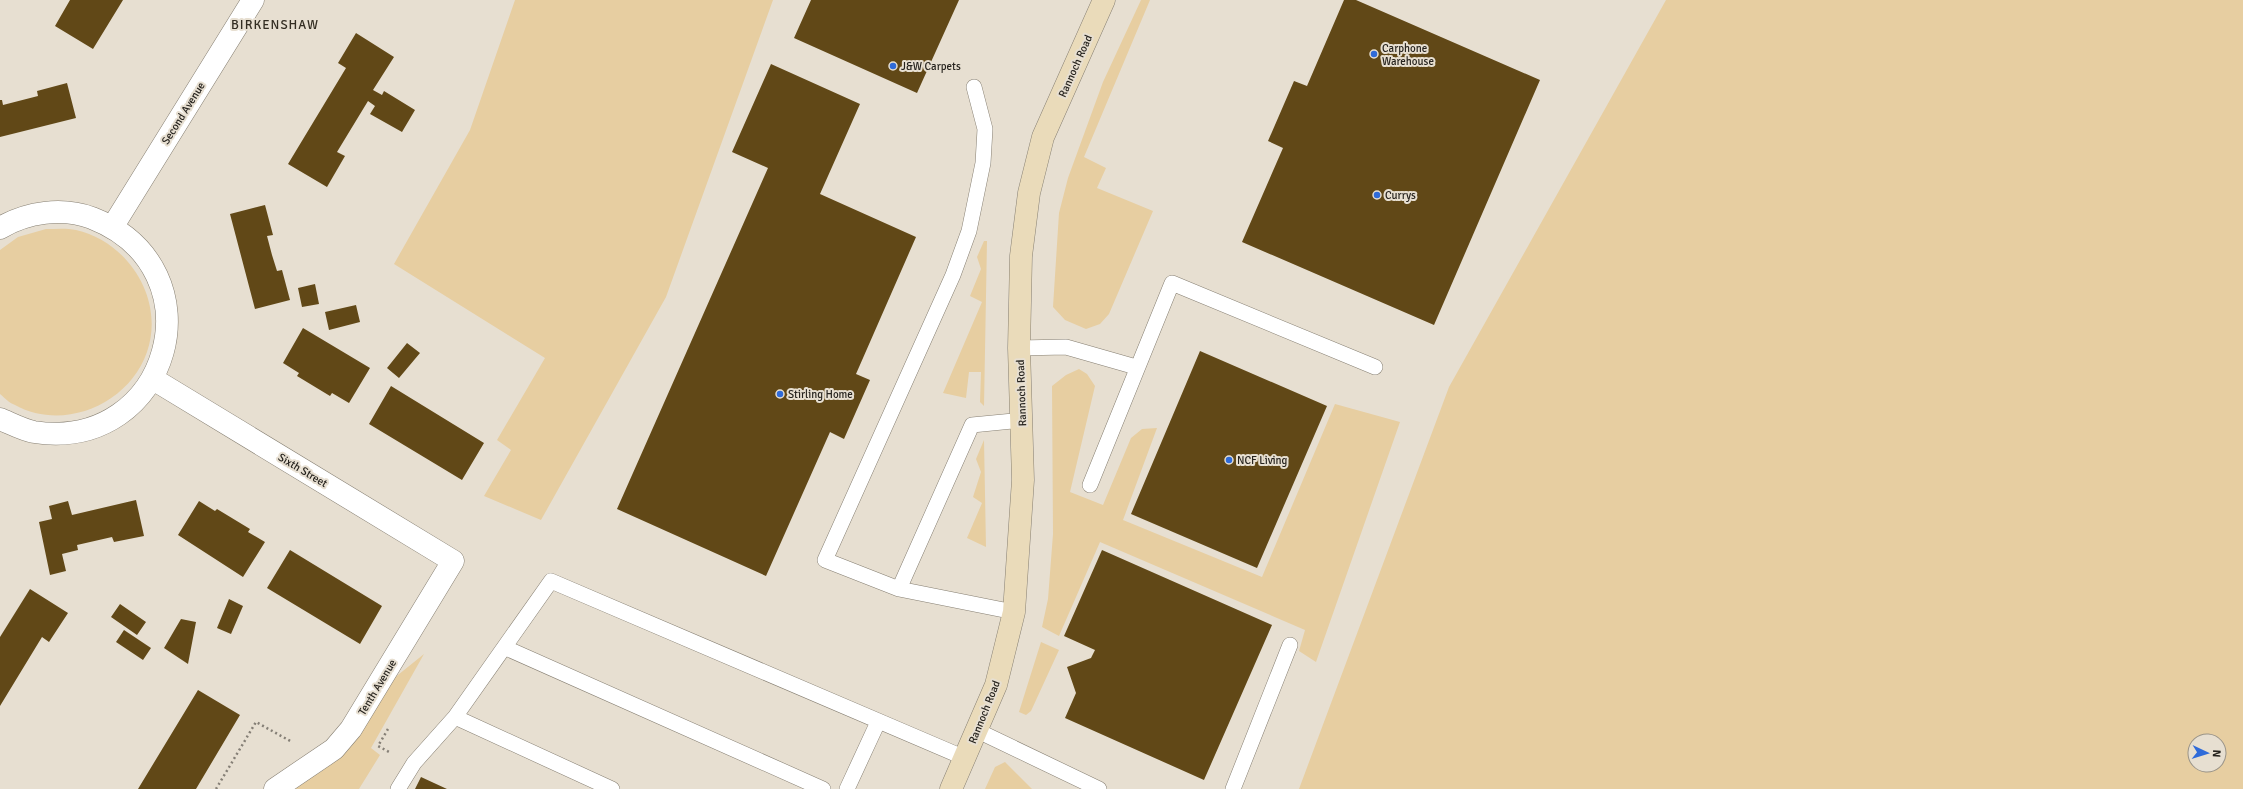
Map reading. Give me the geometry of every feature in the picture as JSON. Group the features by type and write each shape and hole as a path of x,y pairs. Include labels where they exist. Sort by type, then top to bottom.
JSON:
{"street":[{"name":"Second Avenue","path":"113,226 253,0"},
{"name":"Rannoch Road","path":"951,789 978,731 996,685 1014,612 1023,480 1020,348 1021,256 1029,193 1044,136 1104,0"},
{"path":"0,228 13,220 47,212 80,214 113,226 140,248 159,278 168,312 165,347 153,379 130,406 101,425 67,434 32,432 0,419"},
{"name":"Sixth Street","path":"153,379 453,561"},
{"name":"Tenth Avenue","path":"275,789 292,776 334,749 351,729 453,561"}],"lane":[{"path":"974,87 985,129 983,163 968,231 953,275 825,560 899,589 1014,612"},
{"path":"1090,485 1136,367 1172,282 1375,367"},
{"path":"1020,348 1066,347 1136,367"},
{"path":"899,589 972,425 1022,420"},
{"path":"398,789 414,763 455,717 506,648 551,582 965,758"},
{"path":"1233,789 1290,645"},
{"path":"506,648 823,789"},
{"path":"455,717 612,789"},
{"path":"847,789 878,722"},
{"path":"978,731 1099,789"}],"path":[{"path":"216,789 256,722 321,758"}],"shaded area":[{"path":"515,0 773,0 666,297 541,520 484,496 511,450 497,440 545,358 394,264 470,130"},
{"path":"1141,0 1150,0 1084,157 1106,168 1097,188 1153,211 1109,314 1100,324 1086,329 1065,320 1053,307 1059,213 1068,178 1103,82"},
{"path":"1666,0 2243,0 2243,789 1299,789 1449,387"},
{"path":"46,229 76,230 95,237 112,247 127,260 138,276 146,294 151,313 151,332 147,352 138,370 126,386 110,399 93,408 74,414 54,415 34,413 9,402 0,394 0,250 18,237"},
{"path":"984,241 987,241 984,406 980,402 981,372 969,372 966,398 943,393 982,302 970,296 981,269 977,257"},
{"path":"1079,369 1087,374 1095,386 1070,492 1103,505 1131,438 1142,429 1157,428 1123,520 1262,577 1335,404 1400,422 1316,662 1299,651 1305,630 1100,542 1059,636 1042,627 1048,599 1053,534 1052,386 1066,375"},
{"path":"984,440 986,547 967,538 982,503 973,497 981,472 976,459"},
{"path":"1041,642 1059,650 1031,711 1026,715 1019,712"},
{"path":"424,654 371,748 380,755 359,789 291,789 322,771 352,745 372,715 388,683"},
{"path":"1005,762 1032,789 985,789 995,767"}],"building":[{"path":"70,0 123,0 93,49 55,26"},
{"name":"J&W Carpets","path":"811,0 959,0 917,93 794,38"},
{"name":"Currys","path":"1344,0 1356,0 1540,80 1434,325 1242,242 1283,148 1268,141 1294,81 1307,86"},
{"path":"356,33 394,57 373,90 382,95 384,91 415,110 402,132 370,114 375,106 368,101 337,152 345,156 327,187 288,164 346,68 338,63"},
{"path":"771,64 860,104 820,194 916,237 856,374 870,380 844,439 830,432 766,576 617,509 768,168 732,152"},
{"path":"67,83 76,118 0,137 0,100 2,100 3,105 38,96 37,91"},
{"path":"265,205 273,235 267,236 272,255 277,271 282,270 290,300 255,309 230,214"},
{"path":"315,284 319,304 302,307 298,288"},
{"path":"356,305 360,322 329,330 325,312"},
{"path":"303,328 370,368 349,403 332,393 330,396 297,376 299,373 283,363"},
{"path":"407,343 420,353 399,378 387,368"},
{"name":"NCF Living","path":"1200,351 1327,406 1257,568 1131,514"},
{"path":"391,386 484,443 462,480 369,424"},
{"path":"136,500 144,536 114,542 112,537 77,545 78,550 62,554 66,571 50,575 39,522 52,519 49,506 68,501 72,515"},
{"path":"199,501 215,511 217,509 250,529 248,532 265,542 243,577 178,535"},
{"path":"290,550 382,606 360,644 267,588"},
{"path":"1102,550 1272,625 1204,780 1065,718 1076,693 1067,667 1091,658 1095,650 1064,636"},
{"path":"30,589 68,613 49,642 42,637 0,706 0,637"},
{"path":"229,599 243,606 231,634 217,628"},
{"path":"120,604 146,622 137,635 111,617"},
{"path":"181,619 196,622 188,664 164,648"},
{"path":"124,630 151,648 143,660 116,642"},
{"path":"198,690 240,715 196,789 138,789"},
{"path":"421,777 447,789 415,789"}],"place":[{"name":"Carphone Warehouse","path":"1374,54"},
{"name":"J&W Carpets","path":"893,66"},
{"name":"Currys","path":"1377,195"},
{"name":"Stirling Home","path":"780,394"},
{"name":"NCF Living","path":"1229,460"}],"district":[{"name":"BIRKENSHAW","path":"275,24"}]}
